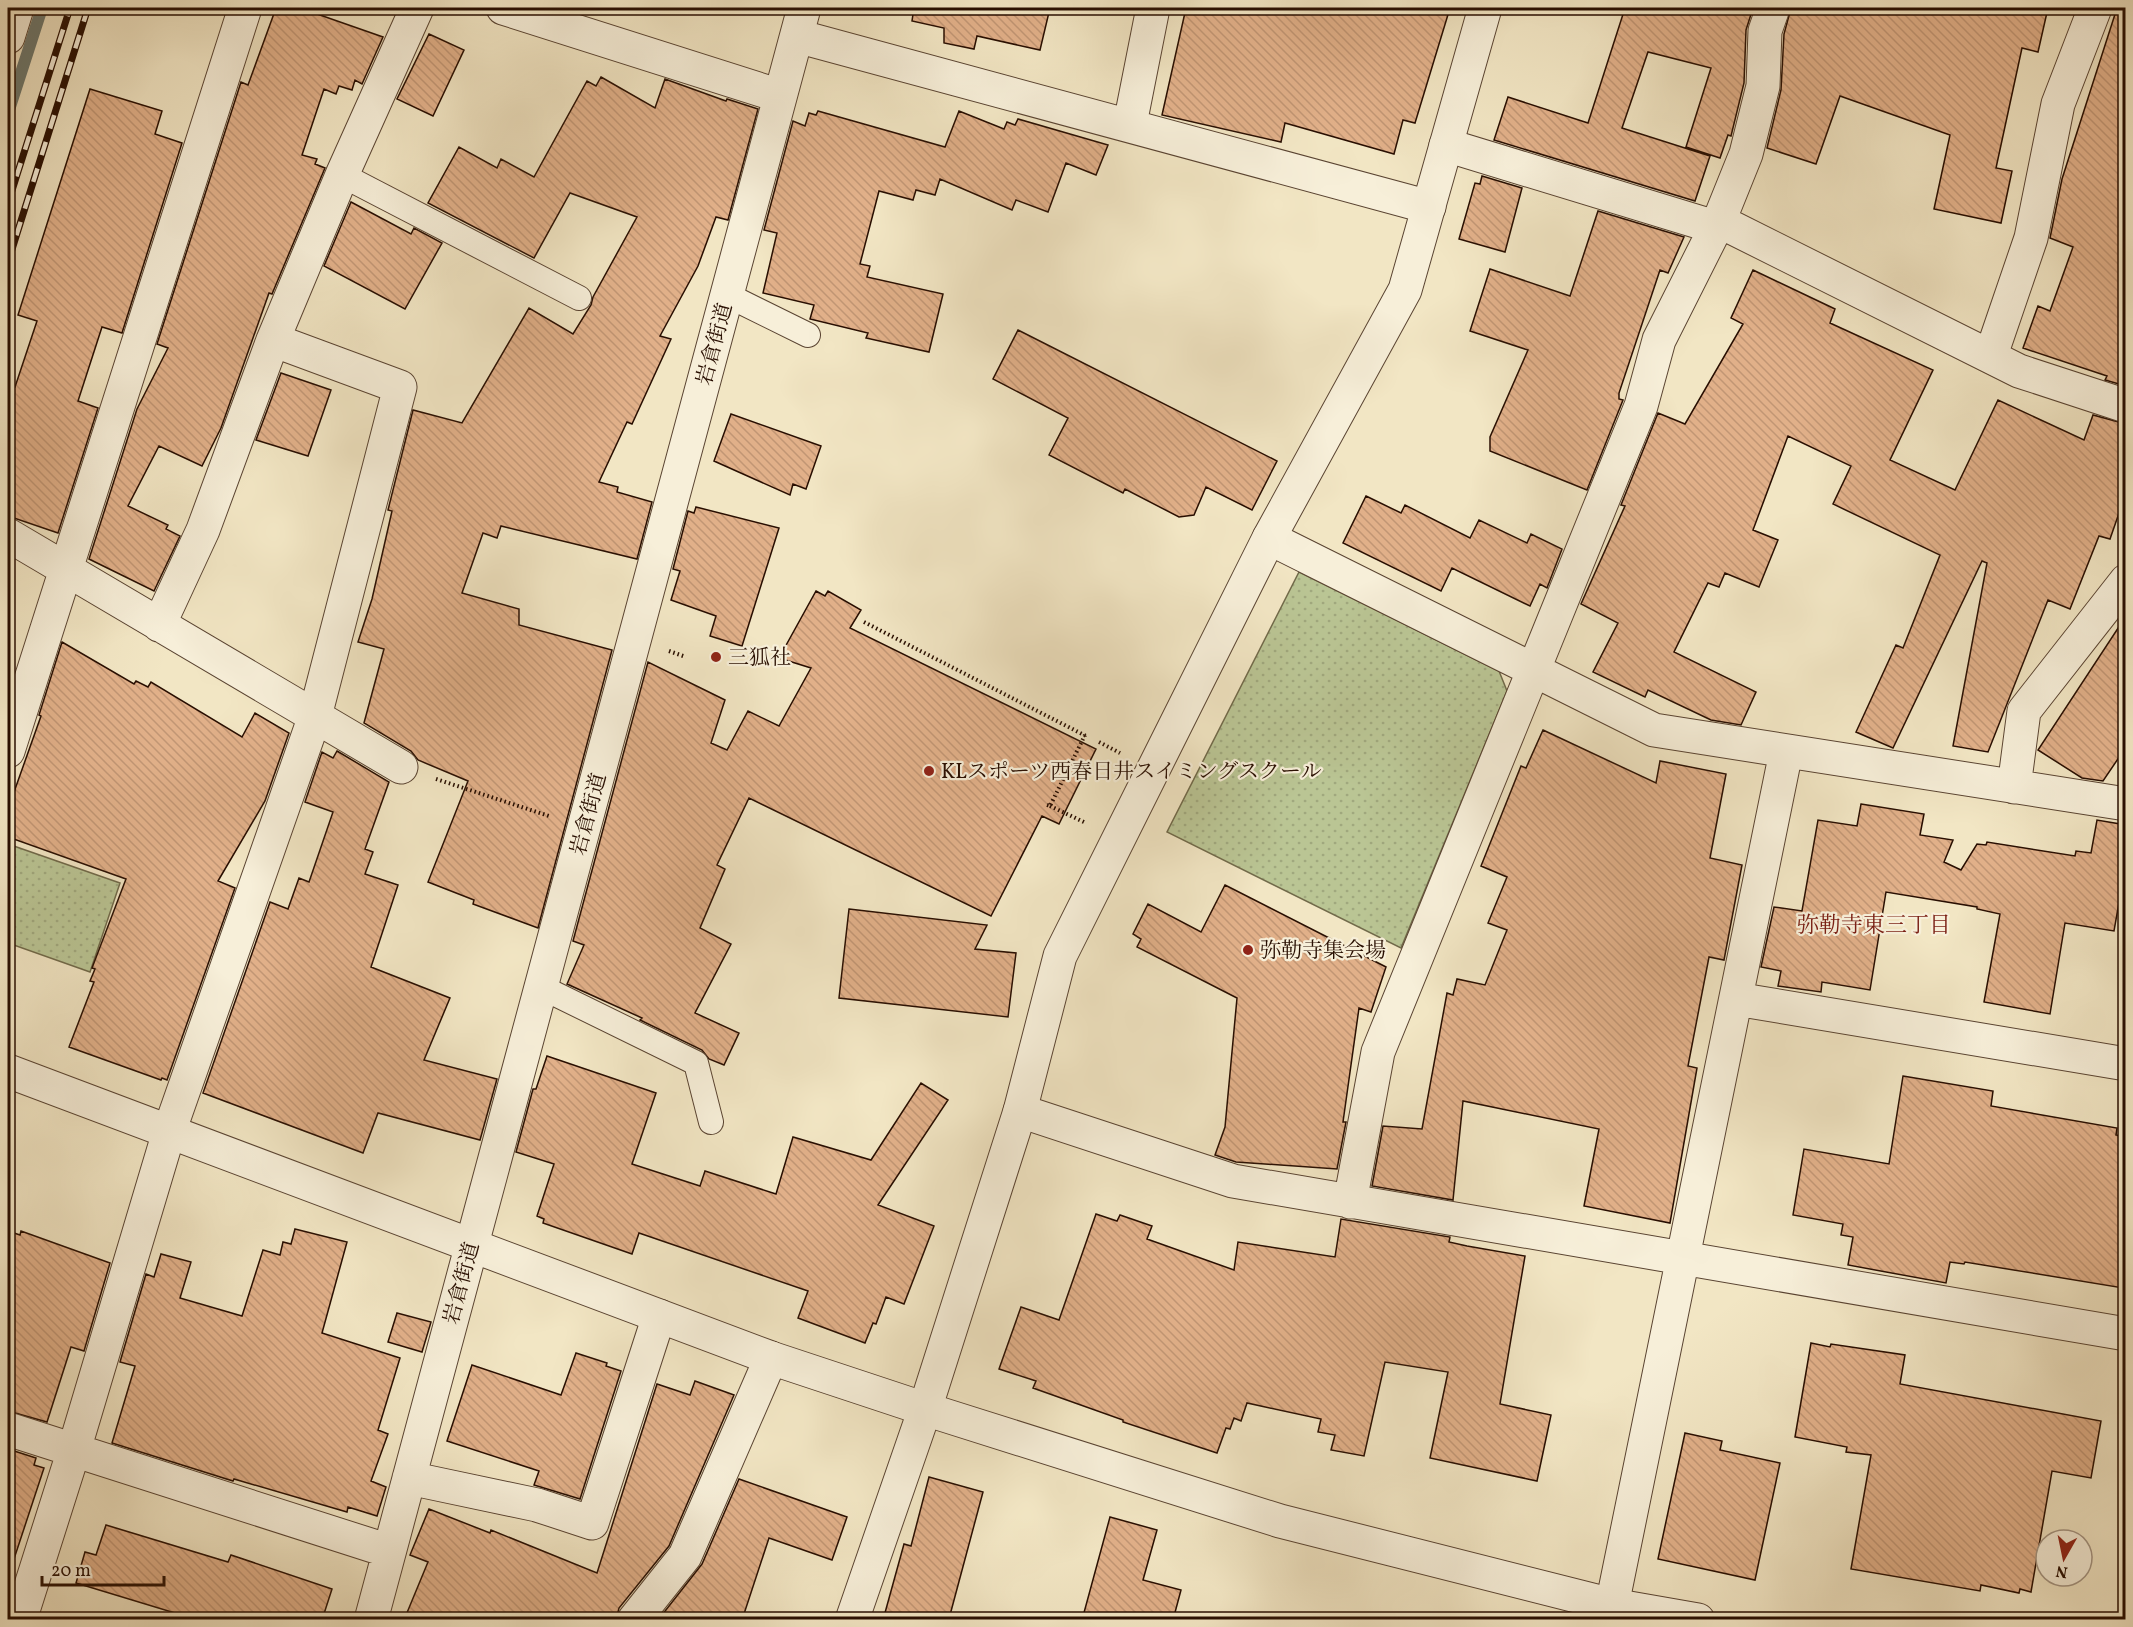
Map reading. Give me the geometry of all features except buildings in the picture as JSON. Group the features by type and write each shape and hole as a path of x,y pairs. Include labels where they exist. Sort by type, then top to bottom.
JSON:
{"street":[{"path":"8,38 17,8"},
{"path":"8,751 245,8"},
{"path":"159,625 203,530 273,340 342,175 417,8"},
{"path":"503,8 780,96"},
{"path":"1130,124 1153,8"},
{"path":"852,1620 925,1408 1020,1112 1060,956 1269,538 1405,290 1485,8"},
{"path":"1350,1202 1378,1052 1641,406 1659,340 1717,224 1746,154 1763,86 1765,31 1773,8"},
{"path":"1991,355 2031,238 2058,104 2095,8"},
{"path":"800,22 1130,124 1429,207"},
{"name":"岩倉街道","path":"371,1620 800,22"},
{"path":"1446,145 1717,224 1991,355 2019,371 2126,406"},
{"path":"20,1620 170,1132 315,716 400,387 273,340"},
{"path":"8,535 401,767"},
{"path":"1269,538 1654,730 2126,804"},
{"path":"2014,786 2024,711 2126,581"},
{"path":"1610,1612 1786,752"},
{"path":"1736,999 2126,1064"},
{"path":"8,1071 771,1358 1280,1521 1610,1612 1698,1620"},
{"path":"1020,1112 1233,1181 1682,1260 2126,1334"},
{"path":"409,1478 537,1505 592,1523 659,1316"},
{"path":"634,1620 685,1556 771,1358"},
{"path":"8,1430 389,1551"}],"lane":[{"path":"342,175 579,298"},
{"path":"727,295 808,334"},
{"path":"541,987 696,1063 711,1122"}],"path":[{"path":"864,622 1087,736 1049,806 1066,813"},
{"path":"401,767 584,827"}],"green space":[{"path":"1299,572 1499,671 1507,691 1401,948 1167,832"},
{"path":"8,844 120,883 90,972 8,943"}],"waterway":[{"path":"8,113 42,8"}],"railway":[{"path":"8,203 70,8"},
{"path":"8,262 88,8"}],"place":[{"name":"三狐社","path":"716,657"},
{"name":"KLスポーツ西春日井スイミングスクール","path":"929,771"},
{"name":"弥勒寺集会場","path":"1248,950"}],"district":[{"name":"弥勒寺東三丁目","path":"1874,924"}]}
